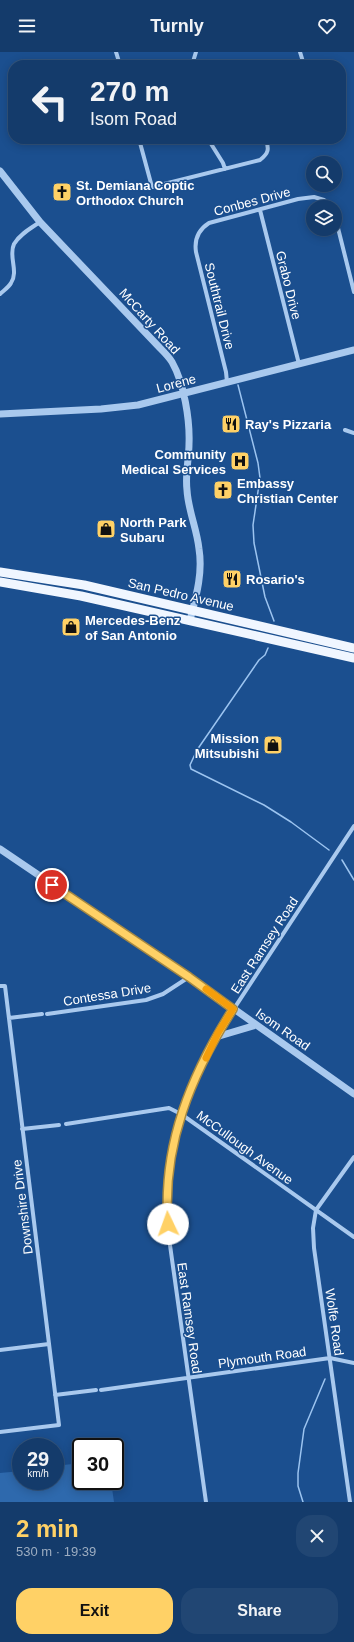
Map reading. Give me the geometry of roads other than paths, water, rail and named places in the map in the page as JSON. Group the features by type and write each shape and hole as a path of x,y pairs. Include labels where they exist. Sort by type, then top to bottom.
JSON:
{"main road":[{"name":"San Pedro Avenue","path":"0,572 84,585 354,648"},
{"name":"San Pedro Avenue","path":"0,582 81,596 354,658"},
{"path":"327,652 330,642"}],"street":[{"path":"140,144 152,188 260,160 267,155 269,149 268,144"},
{"path":"211,144 223,163 224,169"},
{"name":"McCarty Road","path":"0,171 40,222 166,354 175,369 182,393 189,434 186,480 187,492 200,559 199,580 190,620"},
{"name":"Conbes Drive","path":"196,236 209,222 298,200 314,197 324,200"},
{"name":"Grabo Drive","path":"260,210 299,364"},
{"path":"0,294 12,283 14,274 12,253 14,243 24,233 40,222"},
{"name":"Southtrail Drive","path":"196,236 196,252 226,372 227,382"},
{"path":"340,236 354,292"},
{"name":"Lorene","path":"0,414 108,409 138,405 354,350"},
{"path":"346,430 354,433"},
{"name":"East Ramsey Road","path":"206,1502 169,1245 167,1208 168,1176 172,1145 190,1090 216,1037 354,826"},
{"name":"Isom Road","path":"0,849 189,977 354,1094"},
{"name":"Contessa Drive","path":"9,1018 146,1000 163,994 189,977"},
{"name":"Downshire Drive","path":"0,1432 59,1425 9,1018 2,986"},
{"path":"216,1037 256,1025"},
{"name":"McCullough Avenue","path":"66,1124 169,1108 181,1114 354,1237"},
{"path":"22,1129 59,1125"},
{"name":"Wolfe Road","path":"350,1502 314,1246 313,1228 316,1210 354,1157"},
{"path":"0,1350 49,1344"},
{"name":"Plymouth Road","path":"101,1390 330,1358 354,1363"},
{"path":"55,1395 96,1390"}],"waterway":[{"path":"238,385 258,463 260,478 253,525 254,543 265,597 274,621"},
{"path":"268,648 265,655 259,660 197,750 190,765 191,769 264,805 291,822 329,850"},
{"path":"342,860 354,880"},
{"path":"303,1502 298,1486 298,1473 304,1429 325,1379"}],"place":[{"name":"St. Demiana Coptic Orthodox Church","path":"62,192"},
{"name":"Ray's Pizzaria","path":"231,424"},
{"name":"Community Medical Services","path":"240,461"},
{"name":"Embassy Christian Center","path":"223,490"},
{"name":"North Park Subaru","path":"106,529"},
{"name":"Rosario's","path":"232,579"},
{"name":"Mercedes-Benz of San Antonio","path":"71,627"},
{"name":"Mission Mitsubishi","path":"273,745"}]}
